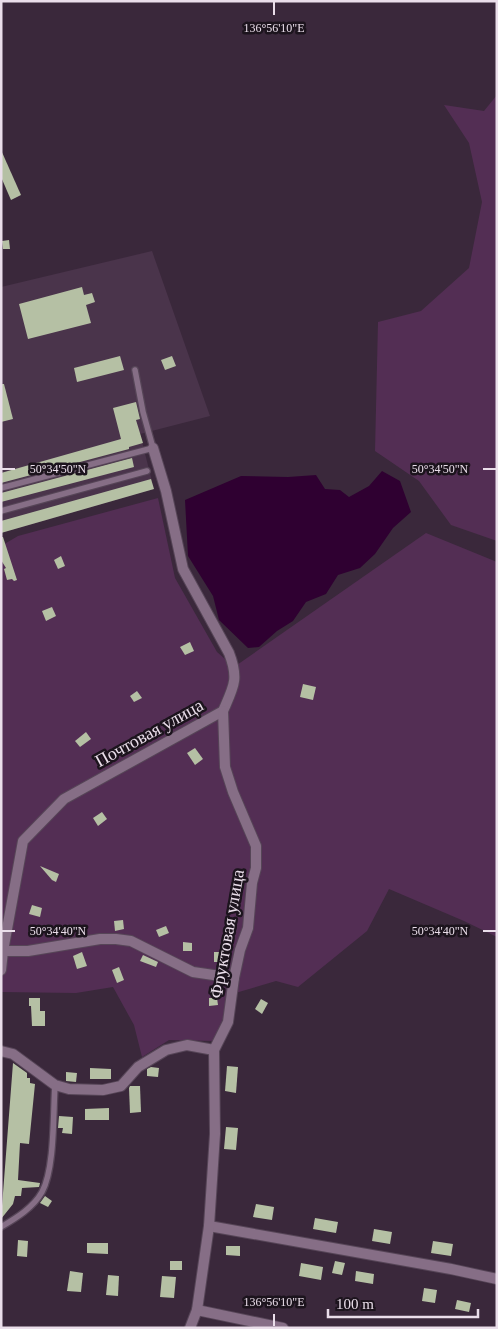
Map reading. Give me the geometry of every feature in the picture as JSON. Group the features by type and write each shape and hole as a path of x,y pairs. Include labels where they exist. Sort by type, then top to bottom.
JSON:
{"street":[{"name":"Почтовая улица","path":"1,970 2,951 22,841 64,798 223,710 234,685 234,667 223,640 183,569 166,491 153,448"},
{"name":"Фруктовая улица","path":"190,1328 197,1310 209,1226 214,1134 214,1050 228,1022 234,978 240,950 248,928 252,883 256,868 256,846 233,792 225,767 223,710"},
{"path":"2,951 28,951 116,938 131,941 193,972 234,978"},
{"path":"1,1051 13,1054 55,1085 69,1089 103,1090 121,1086 138,1067 166,1050 187,1046 214,1050"},
{"path":"209,1226 451,1268 497,1279"},
{"path":"197,1310 283,1328"}],"lane":[{"path":"1,488 153,448 143,412 135,370"},
{"path":"1,510 148,471"},
{"path":"1,1227 25,1212 42,1192 50,1168 55,1085"}],"shaded area":[{"path":"497,95 497,541 451,525 419,481 375,451 378,322 421,311 469,268 482,202 469,143 444,105 484,111"},
{"path":"152,251 210,416 140,434 154,489 1,533 1,287"},
{"path":"382,471 400,481 411,512 393,528 375,554 360,568 338,575 326,594 306,602 293,621 277,631 259,647 248,648 219,620 213,596 188,556 185,500 241,476 288,477 316,475 325,489 340,490 349,497 369,486"},
{"path":"158,498 175,578 217,652 234,667 426,533 497,562 497,937 389,889 367,931 298,987 276,981 232,994 215,1041 169,1040 142,1057 134,1025 113,987 76,993 1,992 1,546 18,536"}],"building":[{"path":"1,150 21,195 11,200 1,177"},
{"path":"9,240 10,249 3,249 2,241"},
{"path":"82,287 84,295 92,293 95,302 86,305 91,323 28,339 19,304"},
{"path":"120,356 124,370 77,382 74,368"},
{"path":"172,356 176,366 165,370 161,360"},
{"path":"1,384 4,384 13,419 1,422"},
{"path":"136,402 140,419 136,420 143,443 129,447 129,449 1,483 1,473 121,439 113,408"},
{"path":"132,458 134,467 1,502 1,493"},
{"path":"151,479 154,489 1,533 1,521"},
{"path":"1,537 3,537 17,580 14,581 12,579 7,580 4,569 6,568 1,560"},
{"path":"61,556 65,566 58,569 54,560"},
{"path":"52,607 56,616 46,621 42,611"},
{"path":"190,642 194,651 185,655 180,647"},
{"path":"303,684 316,687 313,700 300,697"},
{"path":"137,691 142,698 134,702 130,696"},
{"path":"86,732 91,739 80,747 75,741"},
{"path":"195,748 203,759 195,765 187,753"},
{"path":"102,812 107,819 98,826 93,818"},
{"path":"40,866 59,874 56,882 52,880"},
{"path":"32,905 42,908 40,917 29,914"},
{"path":"123,920 124,929 115,931 114,921"},
{"path":"166,926 169,933 159,937 156,930"},
{"path":"183,942 192,943 192,951 183,951"},
{"path":"82,952 87,966 77,969 73,956"},
{"path":"214,952 223,952 223,962 214,962"},
{"path":"143,955 158,962 156,967 140,961"},
{"path":"119,967 124,980 117,983 112,970"},
{"path":"29,998 40,998 40,1011 45,1011 45,1026 32,1026"},
{"path":"209,998 217,998 218,1005 209,1006"},
{"path":"261,999 268,1003 262,1014 255,1009"},
{"path":"13,1063 27,1073 30,1083 35,1084 29,1144 20,1143 18,1180 40,1183 39,1187 22,1188 21,1196 15,1196 13,1204 1,1219"},
{"path":"227,1066 238,1067 236,1093 225,1091"},
{"path":"151,1067 159,1068 158,1077 147,1076 147,1069"},
{"path":"90,1068 111,1069 111,1079 90,1079"},
{"path":"66,1072 77,1073 76,1082 66,1081"},
{"path":"130,1086 140,1086 141,1112 130,1113"},
{"path":"109,1108 109,1120 85,1120 85,1109"},
{"path":"59,1116 73,1117 72,1134 62,1133 63,1128 58,1128"},
{"path":"226,1127 238,1128 236,1150 224,1149"},
{"path":"45,1196 52,1201 48,1207 40,1203"},
{"path":"256,1204 274,1207 272,1220 253,1217"},
{"path":"315,1218 338,1222 336,1233 313,1229"},
{"path":"374,1229 392,1232 390,1244 372,1241"},
{"path":"18,1240 28,1241 27,1257 17,1256"},
{"path":"433,1241 453,1244 451,1256 431,1253"},
{"path":"87,1243 108,1243 108,1254 87,1253"},
{"path":"226,1246 240,1246 240,1256 226,1255"},
{"path":"170,1261 182,1261 182,1270 170,1270"},
{"path":"335,1261 345,1263 342,1275 332,1273"},
{"path":"301,1263 323,1267 321,1280 299,1276"},
{"path":"70,1271 83,1273 81,1292 67,1291"},
{"path":"356,1271 374,1274 373,1284 355,1281"},
{"path":"108,1275 119,1276 118,1296 106,1295"},
{"path":"162,1276 176,1277 174,1298 160,1297"},
{"path":"424,1288 437,1290 435,1303 422,1301"},
{"path":"457,1300 471,1303 469,1312 455,1309"}]}
